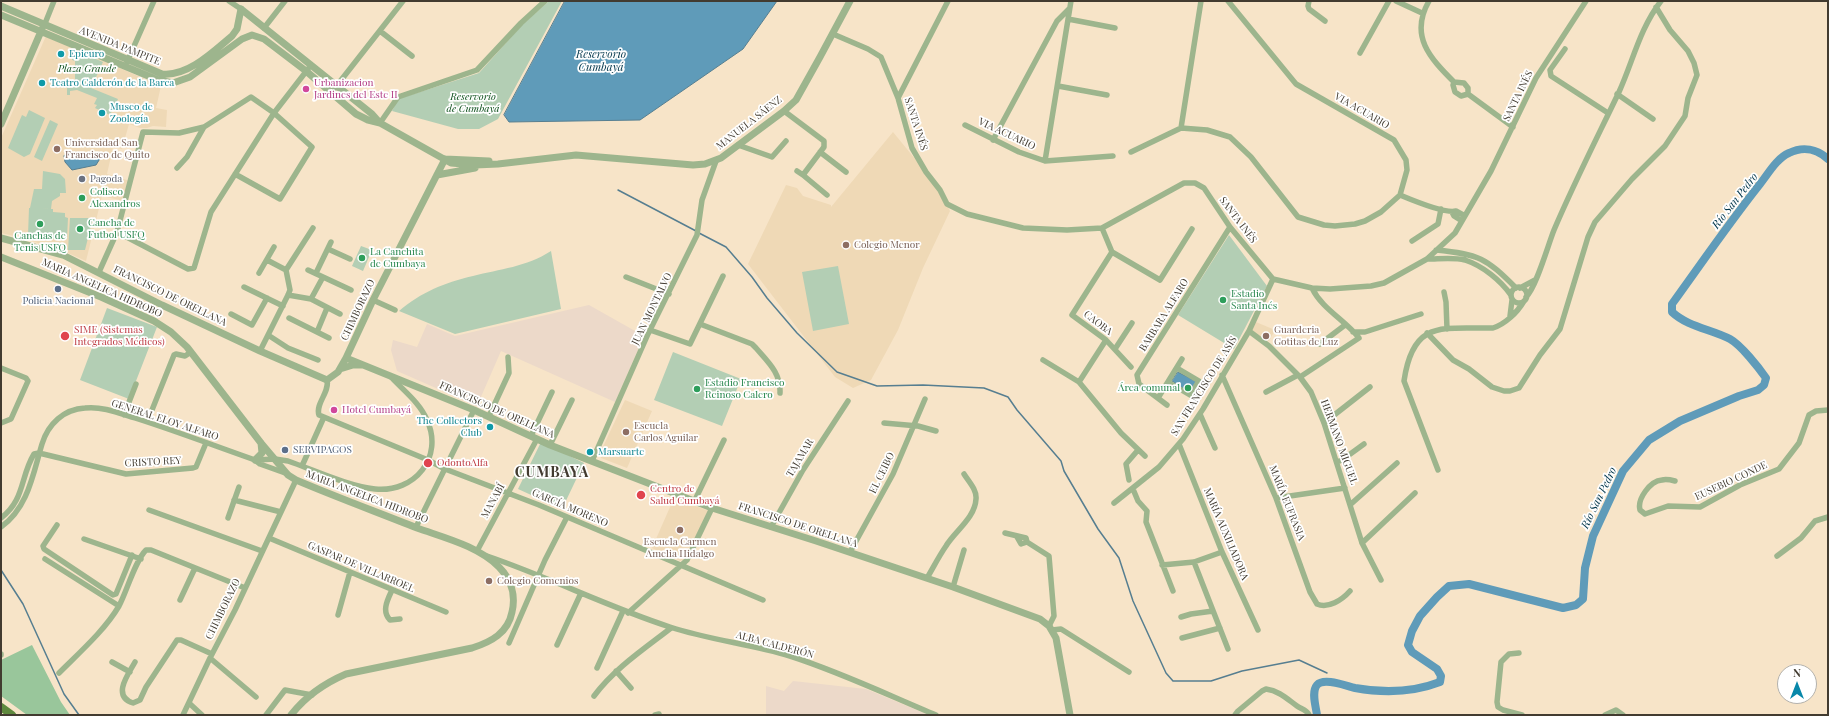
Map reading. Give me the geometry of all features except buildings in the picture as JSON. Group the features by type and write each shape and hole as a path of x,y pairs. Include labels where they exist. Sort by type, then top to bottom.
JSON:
{"main road":[{"path":"1,707 12,715"}],"street":[{"path":"1,124 54,1"},
{"path":"124,68 154,1"},
{"path":"230,1 264,28 308,68 331,93 356,114 380,123 445,159"},
{"path":"285,1 264,28 260,37 337,87 372,114 380,123"},
{"path":"331,93 403,1"},
{"path":"380,123 398,97 479,69 520,23 545,1"},
{"name":"MANUELA SÁENZ","path":"445,159 451,163 475,165 498,164 576,155 693,165 716,161 784,111 796,100 850,1"},
{"path":"898,98 948,1"},
{"path":"1045,161 1071,1"},
{"path":"1181,128 1201,1"},
{"name":"VIA ACUARIO","path":"1228,1 1296,84 1394,140 1406,160 1407,170 1400,195"},
{"path":"1309,1 1309,9 1325,21"},
{"path":"1360,54 1389,1"},
{"path":"1396,1 1422,13"},
{"path":"1429,1 1422,13 1422,42 1432,59 1454,82 1455,92 1461,96 1468,94"},
{"name":"SANTA INÉS","path":"833,34 868,49 881,57 898,98 912,148 926,172 940,190 947,204 967,214 1023,228 1067,230 1102,228 1184,183 1195,183 1204,188 1230,227 1273,280 1312,288 1330,289 1384,284 1427,259 1449,240 1464,219 1491,171 1536,78 1586,1"},
{"path":"1438,470 1404,380 1406,366 1415,343 1427,333 1446,329 1493,328 1500,326 1516,312 1531,293 1576,179 1617,94 1641,33 1661,1"},
{"name":"AVENIDA PAMPITE","path":"1,6 42,29 124,68 158,80 173,83 190,77 246,36 260,37"},
{"path":"1427,333 1453,360 1469,369 1492,387 1504,391 1519,388 1540,355 1560,329 1588,237 1596,222 1632,180 1665,146 1685,116 1688,98 1697,74 1694,63 1688,52 1670,30 1656,7"},
{"name":"AVENIDA PAMPITE","path":"1,15 128,60 162,74 176,75 191,67 232,36 237,29 241,9"},
{"path":"993,140 1057,21 1069,9"},
{"path":"1068,19 1115,28"},
{"path":"380,31 412,56"},
{"path":"225,42 230,48"},
{"path":"1565,49 1550,70 1551,76 1608,113"},
{"path":"117,232 188,269 192,269 209,216 274,113 308,68"},
{"path":"1454,82 1461,81 1466,85 1468,94 1513,127"},
{"path":"1058,86 1107,95"},
{"path":"1617,94 1653,119"},
{"path":"101,269 117,232 142,132 180,133 204,127 251,97 274,113 312,147 282,198 277,198 235,174"},
{"path":"784,111 824,141 824,147 804,175"},
{"name":"VIA ACUARIO","path":"965,125 1019,152 1045,161 1112,156"},
{"path":"177,168 187,157 204,127"},
{"path":"1131,152 1181,128 1207,130 1230,137 1251,157 1298,217 1324,225 1335,226 1365,221 1381,212 1400,195 1452,212 1454,216 1464,219"},
{"path":"738,145 772,157 786,140"},
{"path":"820,152 846,172"},
{"name":"MANUELA SÁENZ","path":"445,159 507,163"},
{"name":"CHIMBORAZO","path":"326,380 340,370 373,300 445,159"},
{"name":"JUAN MONTALVO","path":"592,461 650,330 697,235 702,200 716,161"},
{"path":"437,175 498,164"},
{"path":"797,171 804,175 827,195"},
{"path":"1412,241 1438,224 1441,209"},
{"name":"BARBARA ALFARO","path":"1167,405 1140,384 1137,375 1230,227"},
{"path":"260,351 289,292 286,270 313,228"},
{"path":"1102,228 1112,252 1160,280 1192,229"},
{"name":"FRANCISCO DE ORELLANA","path":"1,238 63,255 101,269 154,301 326,380"},
{"path":"1449,240 1455,252 1455,260"},
{"path":"316,273 331,242"},
{"path":"259,273 274,247"},
{"path":"328,248 350,259"},
{"path":"1436,250 1476,256 1490,264 1518,288 1525,291 1525,299"},
{"path":"1441,259 1442,251"},
{"name":"CAOBA","path":"1112,252 1072,315 1106,340 1130,367"},
{"path":"1473,264 1476,256"},
{"name":"MARIA ANGELICA HIDROBO","path":"1,257 100,296 154,321 171,332 191,352 261,443 288,475 296,480 478,552 500,568 512,586 513,597 510,619 498,636 485,644 346,674 330,681 312,695 291,715"},
{"path":"1427,259 1464,260 1486,270 1506,288 1511,298 1517,303 1525,299"},
{"path":"267,260 286,270"},
{"path":"308,270 351,290"},
{"path":"650,330 690,344 723,276"},
{"path":"311,299 323,277"},
{"path":"626,277 669,294"},
{"name":"SAN FRANCISCO DE ASÍS","path":"1114,503 1159,467 1179,444 1200,414 1249,331 1273,280"},
{"path":"1510,316 1512,292 1535,280"},
{"path":"244,287 283,306"},
{"path":"1266,392 1299,376 1358,339 1358,336 1330,311 1315,294 1312,288"},
{"path":"289,292 311,299 340,314"},
{"path":"1444,292 1446,302 1446,329"},
{"path":"231,314 252,325 267,298"},
{"path":"373,300 395,310"},
{"path":"317,332 327,308"},
{"path":"1353,332 1365,332 1421,314"},
{"path":"289,318 329,338"},
{"path":"1115,349 1132,323"},
{"path":"700,324 752,344 778,375 781,384 780,393"},
{"path":"1320,344 1345,325"},
{"name":"HERMANO MIGUEL","path":"1249,331 1269,346 1299,376 1311,392 1324,423 1351,504 1362,543 1381,580"},
{"path":"268,336 288,348 318,360"},
{"path":"1079,382 1106,340"},
{"path":"152,410 174,355 184,356 191,352"},
{"name":"FRANCISCO DE ORELLANA","path":"346,358 489,416 550,445 694,502 953,587 1040,619 1051,628"},
{"path":"489,416 509,373 508,358"},
{"path":"1158,398 1182,359"},
{"path":"1043,360 1079,382 1121,433 1145,456"},
{"path":"340,370 353,365 368,366"},
{"path":"1,368 26,378 28,381 11,419 1,423"},
{"path":"1168,382 1190,395 1199,381 1177,368"},
{"name":"MARÍA EUFRASIA","path":"1222,375 1276,498 1310,592 1317,604 1321,606 1331,604 1350,591"},
{"path":"391,376 419,407 428,420 432,442 428,460"},
{"path":"302,466 324,417 318,413 328,385 326,380"},
{"path":"124,415 136,384"},
{"path":"1324,423 1370,387"},
{"name":"MANABÍ","path":"478,552 534,438 552,392"},
{"name":"EL CEIBO","path":"850,552 893,474 925,399"},
{"path":"550,445 572,400"},
{"name":"TAJAMAR","path":"771,527 814,452 848,401"},
{"name":"GENERAL ELOY ALFARO","path":"39,453 49,428 59,417 79,408 101,408 255,460 260,464 288,475"},
{"path":"416,527 474,410"},
{"name":"EUSEBIO CONDE","path":"1674,481 1662,480 1649,486 1640,502 1640,510 1645,514 1668,506 1700,507 1740,485 1779,469 1799,443 1809,415 1816,410 1828,410"},
{"path":"1200,414 1215,448"},
{"name":"GARCÍA MORENO","path":"324,417 428,460 445,469 503,492 508,492 763,600"},
{"path":"884,423 928,428 936,431"},
{"path":"694,502 724,440"},
{"name":"CRISTO REY","path":"39,453 116,472 136,473 193,468 196,466 206,443"},
{"path":"255,460 262,453 261,443"},
{"name":"MARÍA AUXILIADORA","path":"1179,444 1222,552 1258,630"},
{"path":"1337,462 1364,444"},
{"path":"1129,480 1126,464 1138,450"},
{"path":"1,518 14,505 19,496 32,457 34,454 39,453"},
{"path":"1,527 15,514 22,503 31,483 39,453"},
{"name":"GENERAL ELOY ALFARO","path":"255,460 275,459 288,461 359,486 384,489 400,486 414,479 425,467 428,460"},
{"path":"1351,504 1397,463"},
{"path":"926,578 944,548 967,521 975,504 976,499 974,490 964,474"},
{"name":"CHIMBORAZO","path":"183,715 235,610 296,480"},
{"path":"228,518 239,487"},
{"path":"1276,498 1345,488"},
{"path":"1133,489 1138,501 1147,511 1146,522 1173,591"},
{"path":"1362,543 1415,493"},
{"path":"234,500 281,512"},
{"path":"597,668 626,612 687,560 712,508"},
{"path":"149,510 262,551"},
{"path":"509,643 545,560 567,518"},
{"path":"1777,556 1801,538 1815,521 1828,518"},
{"path":"57,525 43,546 44,548 112,595 116,594 132,555"},
{"path":"1005,532 1017,537 1026,538 1027,542 1047,554 1049,558 1054,616 1051,628 1056,638 1070,715"},
{"name":"GASPAR DE VILLARROEL","path":"269,538 446,612"},
{"path":"84,539 141,558"},
{"path":"59,673 80,653 118,606 146,550 151,550 245,588"},
{"path":"953,587 964,550"},
{"name":"ALBA CALDERÓN","path":"478,552 539,575 626,612 671,628 790,656 825,668 936,715"},
{"path":"1162,566 1194,562 1222,552"},
{"path":"45,559 118,606"},
{"path":"1194,562 1228,650"},
{"path":"180,600 195,568"},
{"path":"338,615 350,572"},
{"path":"392,590 386,604 386,616 390,620 400,618"},
{"path":"557,645 581,593"},
{"path":"1181,618 1191,614 1213,611"},
{"path":"594,696 616,671 671,628"},
{"path":"1051,628 1061,629 1129,672"},
{"path":"1182,638 1220,628"},
{"path":"135,662 122,684 122,689 127,700 130,702 137,703 140,700 146,687 177,640 181,640 211,656 256,697"},
{"path":"1519,653 1509,654 1501,662 1497,702 1498,707 1503,710 1522,715"},
{"path":"112,662 130,672"},
{"path":"616,671 631,688"},
{"path":"1235,715 1266,689 1288,698 1309,715"},
{"path":"266,715 285,690 312,695"},
{"path":"189,703 202,715"},
{"path":"1604,715 1616,710 1623,715"}],"shaded area":[{"name":"Universidad San Francisco de Quito","path":"46,36 161,86 156,108 167,110 166,127 153,126 140,128 129,124 122,149 113,147 107,174 130,181 124,201 102,196 86,261 68,253 23,238 1,233 1,138"},
{"name":"Colegio Menor","path":"893,132 938,187 950,211 923,268 898,330 871,380 853,388 835,377 748,264 786,185 797,188 803,196 831,205 831,207"},
{"path":"589,305 644,336 615,402 501,351 477,406 397,371 391,350 393,340 417,347 427,324 455,336"},
{"name":"Guarderia Gotitas de Luz","path":"1256,322 1275,330 1269,341 1251,331"},
{"name":"Escuela Carlos Aguilar","path":"625,400 652,411 627,468 601,458 600,453"},
{"name":"Escuela Carmen Amelia Hidalgo","path":"674,498 709,511 688,558 680,561 652,548"},
{"path":"793,681 866,689 929,715 766,715 766,686 784,691"}],"green space":[{"name":"Reservorio de Cumbayá","path":"549,1 562,1 498,119 479,129 458,129 392,111 398,99 479,73 522,25"},
{"name":"Plaza Grande","path":"72,49 103,62 91,88 118,99 110,115 95,108 97,105 94,104 97,98 77,90 70,91 70,95 67,95 67,84 75,84 75,61 72,60"},
{"path":"29,110 45,118 30,154 24,157 8,148 22,115 26,117"},
{"path":"50,120 58,124 42,161 34,157"},
{"path":"43,171 60,174 65,179 66,193 60,193 60,196 52,201 51,209 30,208 34,189 42,189"},
{"name":"Canchas de Tenis USFQ","path":"29,208 53,209 53,212 65,213 65,217 68,218 67,239 52,239 51,236 28,235"},
{"name":"Cancha de Futbol USFQ","path":"70,218 93,218 85,250 68,250"},
{"name":"Estadio Santa Inés","path":"1229,235 1267,286 1234,349 1178,315"},
{"name":"La Canchita de Cumbaya","path":"361,246 372,250 363,271 352,266"},
{"path":"551,251 561,309 455,334 399,311 416,298 442,285 513,267 532,261"},
{"path":"838,266 849,324 813,331 802,272"},
{"path":"107,308 157,327 129,399 80,380"},
{"name":"Estadio Francisco Reinoso Calero","path":"673,352 741,379 722,426 654,400"},
{"path":"541,442 584,463 562,509 518,489"},
{"path":"32,645 61,702 70,715 27,715 1,696 1,660"}],"water":[{"name":"Reservorio Cumbayá","path":"565,1 777,1 743,49 640,120 509,122 504,115"},
{"path":"68,154 81,159 93,155 101,157 96,165 72,170 65,162 64,156"},
{"name":"Área comunal","path":"1178,372 1197,382 1190,393 1172,381"}],"waterway":[{"name":"Río San Pedro","path":"1317,715 1314,692 1315,688 1320,683 1330,682 1366,690 1398,691 1420,688 1440,682 1441,676 1437,669 1412,652 1408,645 1412,631 1420,616 1449,586 1469,584 1563,608 1576,605 1583,599 1585,568 1593,536 1623,471 1649,440 1680,421 1739,396 1758,390 1764,385 1766,378 1739,346 1730,339 1678,317 1672,312 1672,304 1737,214 1773,167 1785,155 1794,151 1805,149 1815,151 1828,159"},
{"path":"618,190 696,231"},
{"path":"699,233 726,247 797,333 837,372 877,386 923,385 984,388 1008,397 1017,410 1061,461 1064,471 1098,529 1119,558 1133,601 1166,673 1173,681 1211,681 1242,671 1299,660 1327,673"},
{"path":"1,570 23,604 64,694 79,715"}],"place":[{"name":"Epicuro","path":"61,54"},
{"name":"Teatro Calderón de la Barca","path":"42,83"},
{"name":"Urbanizacion Jardines del Este II","path":"306,89"},
{"name":"Museo de Zoología","path":"102,113"},
{"name":"Universidad San Francisco de Quito","path":"57,149"},
{"name":"Pagoda","path":"82,179"},
{"name":"Coliseo Alexandros","path":"82,198"},
{"name":"Canchas de Tenis USFQ","path":"40,224"},
{"name":"Cancha de Futbol USFQ","path":"80,229"},
{"name":"Colegio Menor","path":"846,245"},
{"name":"La Canchita de Cumbaya","path":"362,258"},
{"name":"Policia Nacional","path":"58,289"},
{"name":"Estadio Santa Inés","path":"1223,300"},
{"name":"SIME (Sistemas Integrados Médicos)","path":"65,336"},
{"name":"Guarderia Gotitas de Luz","path":"1266,336"},
{"name":"Área comunal","path":"1188,388"},
{"name":"Estadio Francisco Reinoso Calero","path":"697,389"},
{"name":"Hotel Cumbayá","path":"334,410"},
{"name":"The Collectors Club","path":"490,427"},
{"name":"Escuela Carlos Aguilar","path":"626,432"},
{"name":"SERVIPAGOS","path":"285,450"},
{"name":"Marsuarte","path":"590,452"},
{"name":"OdontoAlfa","path":"428,463"},
{"name":"Centro de Salud Cumbayá","path":"641,495"},
{"name":"Escuela Carmen Amelia Hidalgo","path":"680,530"},
{"name":"Colegio Comenios","path":"489,581"}],"district":[{"name":"CUMBAYA","path":"552,473"}]}
